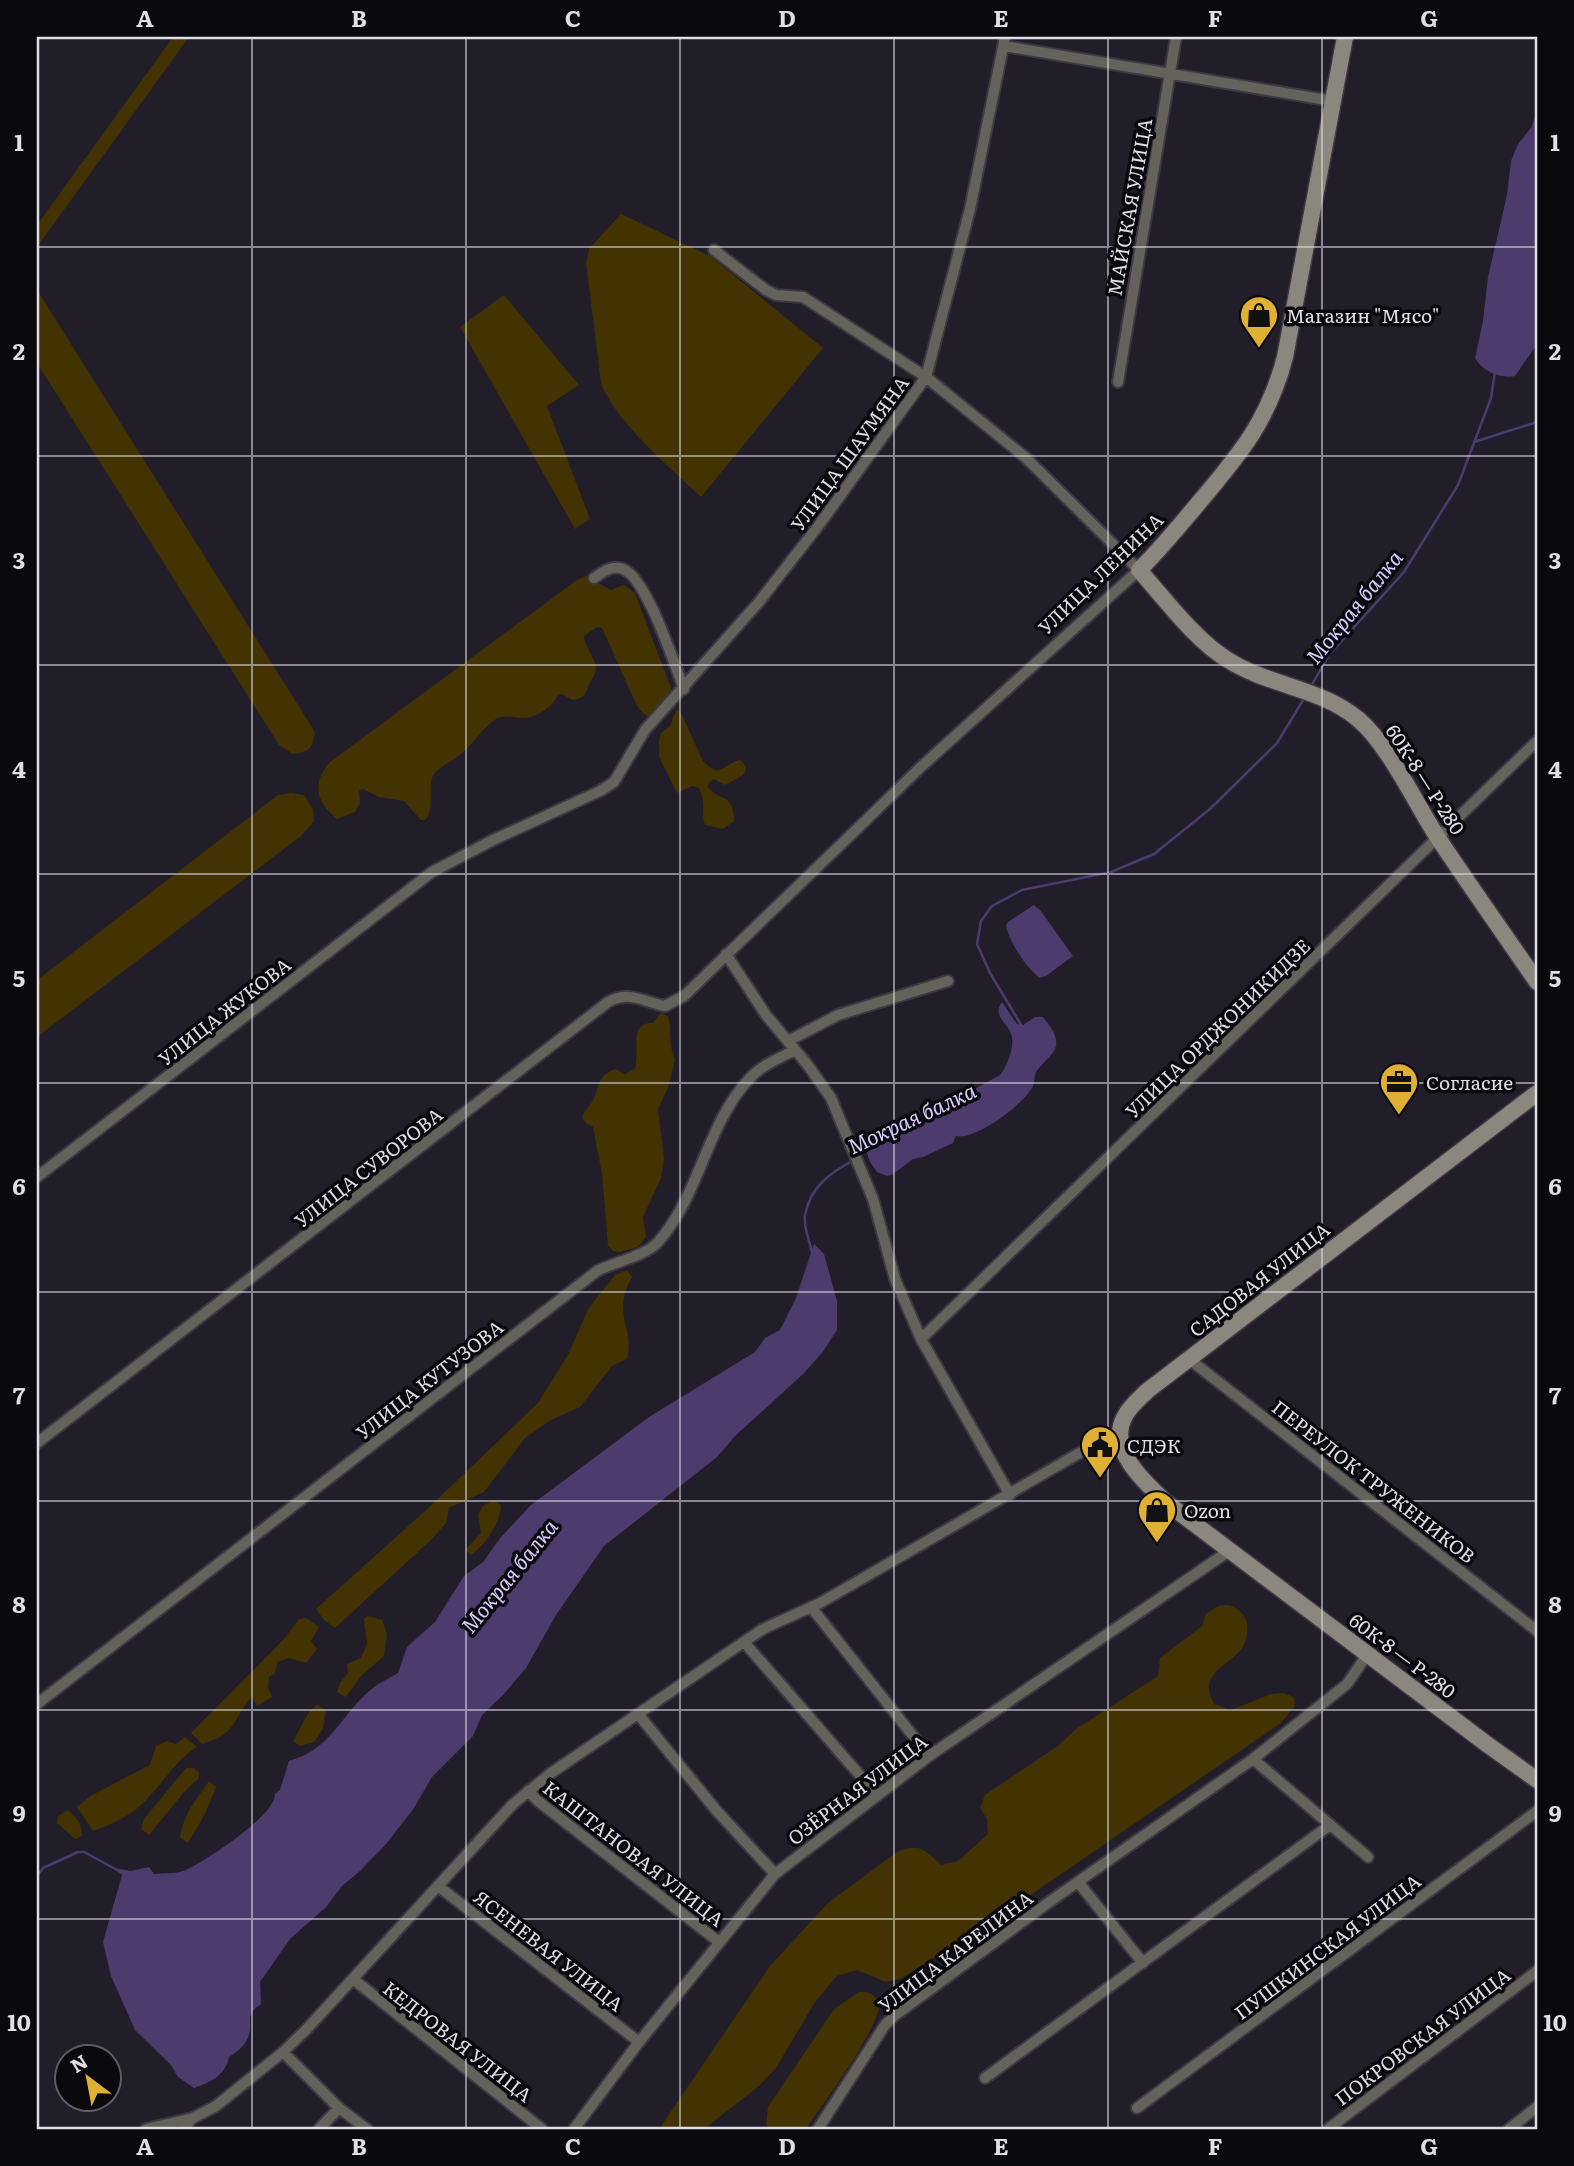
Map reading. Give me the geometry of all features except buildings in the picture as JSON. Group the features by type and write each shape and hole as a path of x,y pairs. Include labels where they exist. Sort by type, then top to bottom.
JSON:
{"street":[{"name":"МАЙСКАЯ УЛИЦА","path":"1118,382 1176,37"},
{"name":"УЛИЦА ЛЕНИНА","path":"726,954 922,766 1156,554 1255,433 1272,399 1284,357 1345,37"},
{"path":"1004,41 1169,74 1333,101"},
{"name":"УЛИЦА ШАУМЯНА","path":"432,872 614,782 645,730 759,601 819,525 926,377 970,209 1004,41"},
{"path":"714,250 766,290 776,295 803,297 926,377 1025,457 1139,570"},
{"path":"594,578 608,568 623,569 637,579 646,594 684,689"},
{"name":"60К-8 — Р-280","path":"1139,570 1200,636 1227,660 1244,669 1323,698 1345,710 1369,729 1438,837 1537,982"},
{"name":"УЛИЦА ОРДЖОНИКИДЗЕ","path":"920,1339 1537,741"},
{"name":"УЛИЦА ЖУКОВА","path":"37,1177 432,872"},
{"path":"726,954 766,1015 820,1081 841,1118 873,1199 895,1279 920,1339 1010,1495"},
{"name":"УЛИЦА СУВОРОВА","path":"37,1443 608,1002 627,996 665,1006 674,1003 726,954"},
{"name":"УЛИЦА КУТУЗОВА","path":"37,1704 597,1271 636,1256 658,1243 683,1203 722,1119 743,1087 759,1070 838,1015 948,981"},
{"name":"САДОВАЯ УЛИЦА","path":"193,2118 216,2106 284,2052 528,1791 763,1629 811,1607 1121,1429 1124,1417 1134,1404 1189,1359 1537,1093"},
{"name":"ПЕРЕУЛОК ТРУЖЕНИКОВ","path":"1189,1359 1537,1631"},
{"name":"60К-8 — Р-280","path":"1121,1429 1126,1454 1145,1483 1168,1504 1537,1780"},
{"name":"ОЗЁРНАЯ УЛИЦА","path":"573,2129 639,2042 775,1874 929,1756 1229,1551"},
{"path":"811,1607 929,1756"},
{"path":"744,1642 877,1795"},
{"name":"УЛИЦА КАРЕЛИНА","path":"818,2129 885,2025 938,1983 1253,1759 1347,1684 1367,1655"},
{"path":"638,1714 716,1810 775,1874"},
{"path":"1253,1759 1367,1857"},
{"name":"КАШТАНОВАЯ УЛИЦА","path":"528,1791 719,1942"},
{"name":"ПУШКИНСКАЯ УЛИЦА","path":"1138,2108 1537,1811"},
{"path":"985,2078 1330,1825"},
{"path":"1078,1882 1143,1963"},
{"name":"ЯСЕНЕВАЯ УЛИЦА","path":"438,1886 639,2042"},
{"name":"ПОКРОВСКАЯ УЛИЦА","path":"1328,2129 1537,1971"},
{"name":"КЕДРОВАЯ УЛИЦА","path":"352,1979 541,2129"},
{"path":"284,2052 340,2108 366,2129"},
{"path":"319,2129 340,2108"},
{"path":"1509,2129 1537,2108"},
{"path":"146,2129 193,2118"},
{"path":"183,2129 193,2118"}],"shaded area":[{"path":"173,37 189,37 37,247 37,225"},
{"path":"621,214 710,256 823,348 701,497 631,428 608,398 601,383 586,263 589,249"},
{"path":"37,290 315,732 313,742 303,752 293,754 279,745 37,363"},
{"path":"504,295 579,385 547,406 590,519 575,529 460,327"},
{"path":"586,576 611,590 624,585 635,593 671,688 660,708 648,716 637,706 602,628 597,627 584,636 596,669 584,696 573,700 562,694 558,695 548,708 533,716 496,719 466,750 434,774 431,783 431,806 425,820 421,820 404,801 379,797 363,789 359,791 360,803 355,812 337,819 330,812 320,799 319,785 320,777 330,762"},
{"path":"676,710 681,713 703,761 709,767 718,770 740,760 746,768 742,775 725,785 714,779 709,782 708,787 712,792 729,801 733,812 734,821 723,829 705,825 703,799 699,788 692,786 677,793 659,757 661,733 670,726"},
{"path":"278,795 304,795 313,809 314,821 301,836 37,1037 37,980"},
{"path":"661,1013 669,1017 671,1047 675,1060 668,1088 658,1109 664,1158 661,1178 643,1217 646,1237 638,1247 613,1251 608,1245 602,1174 593,1127 582,1118 604,1076 615,1069 625,1074 635,1068 636,1039 640,1027 653,1023"},
{"path":"627,1270 632,1277 623,1301 629,1348 627,1359 612,1366 580,1407 551,1420 525,1438 484,1492 449,1508 446,1523 432,1539 335,1628 324,1620 316,1609 424,1512 538,1403 569,1353 588,1309 615,1275"},
{"path":"493,1500 501,1505 498,1519 487,1539 471,1555 465,1550 481,1533 478,1514 483,1506"},
{"path":"1227,1605 1238,1609 1244,1615 1247,1634 1242,1648 1210,1680 1209,1690 1214,1704 1231,1710 1271,1694 1283,1693 1294,1697 1295,1706 1281,1723 1010,1909 900,1979 886,1982 857,1970 837,1976 815,2002 776,2068 759,2086 704,2129 659,2129 770,1966 828,1903 897,1852 905,1849 921,1849 941,1865 958,1861 988,1834 987,1819 980,1808 985,1795 1059,1745 1076,1729 1158,1676 1160,1658 1202,1626 1206,1614 1218,1606"},
{"path":"368,1616 382,1620 387,1634 384,1656 361,1676 346,1697 337,1692 348,1673 347,1664 361,1658 367,1644 364,1619"},
{"path":"306,1618 319,1627 311,1641 317,1649 306,1663 289,1658 278,1662 274,1674 269,1677 268,1687 272,1697 257,1706 252,1697 228,1731 202,1744 191,1733 284,1639 299,1619"},
{"path":"317,1705 326,1710 323,1729 314,1742 300,1746 293,1741 309,1712"},
{"path":"185,1737 197,1747 176,1765 141,1805 122,1818 93,1831 77,1807 92,1795 150,1765 156,1746 167,1741 176,1744"},
{"path":"186,1768 194,1768 199,1773 199,1778 149,1835 141,1829 144,1819"},
{"path":"209,1781 216,1787 205,1814 188,1843 180,1838 184,1821"},
{"path":"68,1810 81,1828 82,1836 75,1839 57,1823 58,1816"},
{"path":"859,1992 872,1995 880,2005 868,2035 848,2068 806,2129 768,2129 768,2107 834,2009"}],"water":[{"path":"1537,111 1537,344 1515,376 1503,376 1487,370 1475,358 1488,277 1507,195 1511,161 1518,144 1531,128"},
{"path":"1034,905 1073,956 1040,978 1019,955 1006,926"},
{"path":"1002,1002 1017,1024 1023,1025 1035,1017 1043,1017 1054,1034 1056,1046 1036,1072 1032,1088 1008,1112 975,1133 956,1136 953,1143 913,1159 893,1174 887,1176 877,1172 870,1162 862,1138 865,1135 929,1106 966,1094 1000,1075 1012,1047 1011,1032 999,1012"},
{"path":"814,1244 824,1254 837,1301 837,1330 822,1353 802,1375 735,1436 717,1457 604,1546 556,1615 526,1668 482,1715 473,1736 432,1777 414,1808 386,1844 342,1886 326,1907 290,1939 260,1982 261,2004 251,2015 248,2039 229,2057 221,2074 194,2088 178,2077 171,2065 135,2030 111,1976 103,1942 122,1875 114,1868 131,1871 149,1867 154,1874 182,1871 196,1865 252,1825 264,1814 280,1790 289,1761 316,1748 363,1697 398,1673 407,1647 435,1622 464,1576 483,1562 501,1537 531,1505 649,1417 755,1352 765,1338 780,1330 796,1298"}],"waterway":[{"name":"Мокрая балка","path":"1310,688 1329,655 1404,572 1458,485 1491,398 1495,372"},
{"path":"1474,442 1537,422"},
{"name":"Мокрая балка","path":"1023,1028 990,973 977,944 981,921 992,906 1022,890 1111,872 1154,854 1210,809 1277,743 1305,697"},
{"name":"Мокрая балка","path":"812,1253 805,1219 812,1196 830,1175 854,1160"},
{"name":"Мокрая балка","path":"37,1876 43,1868 78,1852 84,1852 119,1871"}],"place":[{"name":"Магазин \"Мясо\"","path":"1259,349"},
{"name":"Согласие","path":"1399,1116"},
{"name":"СДЭК","path":"1100,1479"},
{"name":"Ozon","path":"1157,1544"}]}
